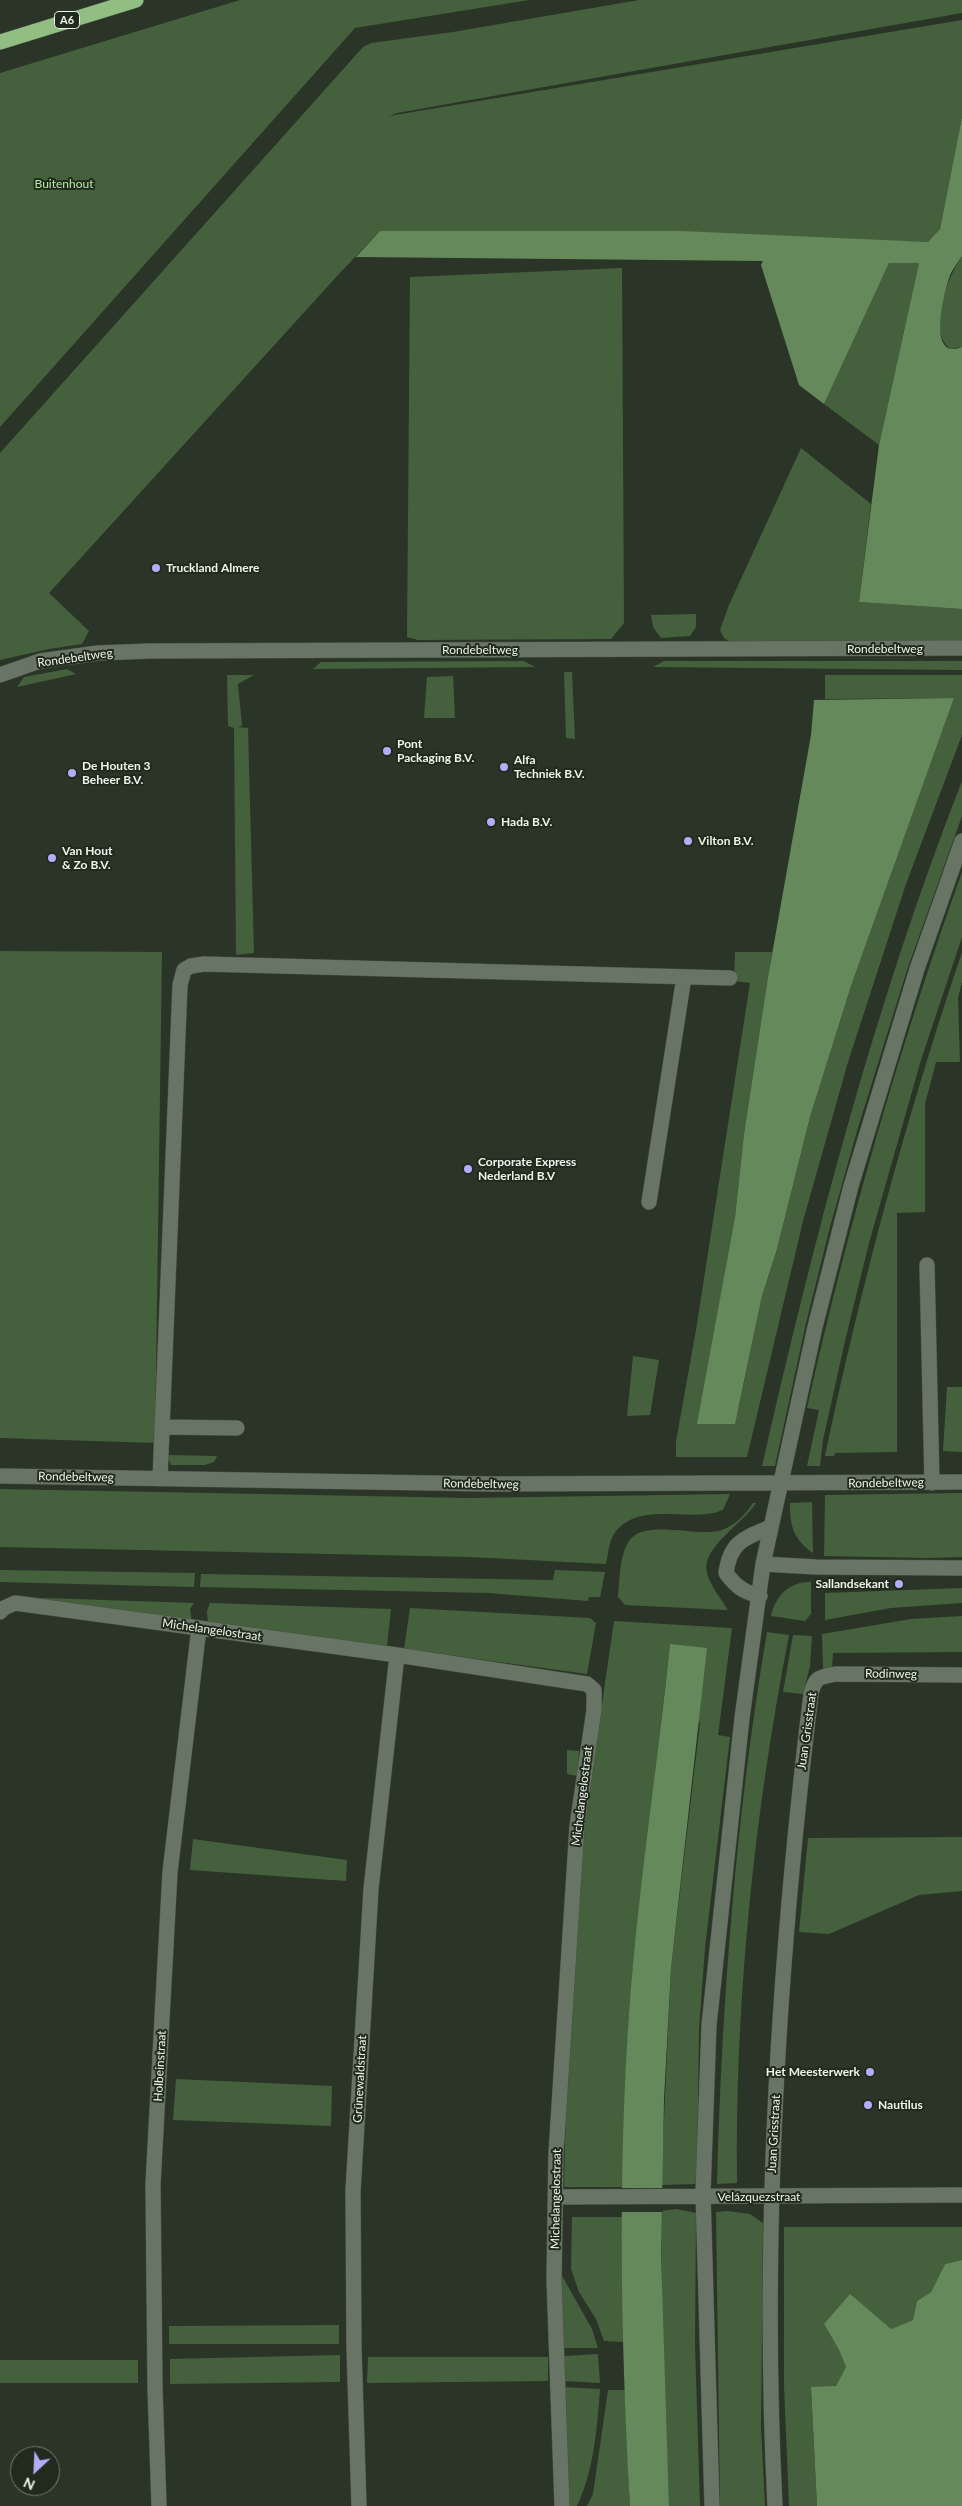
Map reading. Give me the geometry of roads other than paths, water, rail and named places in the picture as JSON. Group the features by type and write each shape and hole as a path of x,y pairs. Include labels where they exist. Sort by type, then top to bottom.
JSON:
{"highway":[{"name":"A6","path":"0,42 136,0"}],"street":[{"name":"Rondebeltweg","path":"0,675 40,661 98,653 150,651 962,648"},
{"path":"712,2506 703,2198 709,2025 742,1718 763,1564 815,1327 853,1177 914,978 962,841"},
{"path":"160,1479 180,985 184,970 191,966 204,964 730,978"},
{"path":"649,1202 684,977"},
{"path":"927,1265 932,1483"},
{"path":"162,1427 237,1428"},
{"name":"Rondebeltweg","path":"0,1476 502,1484 962,1482"},
{"path":"760,1596 745,1593 734,1585 726,1573 728,1558 733,1548 745,1538 771,1528"},
{"path":"763,1564 822,1567 962,1568"},
{"name":"Michelangelostraat","path":"0,1612 15,1603 397,1654 587,1684 594,1690 594,1710 577,1826 556,2152 555,2288 562,2506"},
{"name":"Holbeinstraat","path":"159,2506 155,2388 153,2184 170,1872 199,1628"},
{"name":"Grünewaldstraat","path":"359,2506 354,2348 353,2192 371,1889 397,1654"},
{"name":"Rodinweg","path":"820,1677 836,1674 962,1675"},
{"name":"Juan Grisstraat","path":"776,2506 769,2334 771,2198 782,1987 793,1842 812,1694 814,1682 820,1677"},
{"name":"Velázquezstraat","path":"556,2197 771,2198 962,2196"}],"place":[{"name":"Truckland Almere","path":"156,568"},
{"name":"Pont Packaging B.V.","path":"387,751"},
{"name":"Alfa Techniek B.V.","path":"504,767"},
{"name":"De Houten 3 Beheer B.V.","path":"72,773"},
{"name":"Hada B.V.","path":"491,822"},
{"name":"Vilton B.V.","path":"688,841"},
{"name":"Van Hout & Zo B.V.","path":"52,858"},
{"name":"Corporate Express Nederland B.V","path":"468,1169"},
{"name":"Sallandsekant","path":"899,1584"},
{"name":"Het Meesterwerk","path":"870,2072"},
{"name":"Nautilus","path":"868,2105"}],"park label":[{"name":"Buitenhout","path":"64,184"}]}
